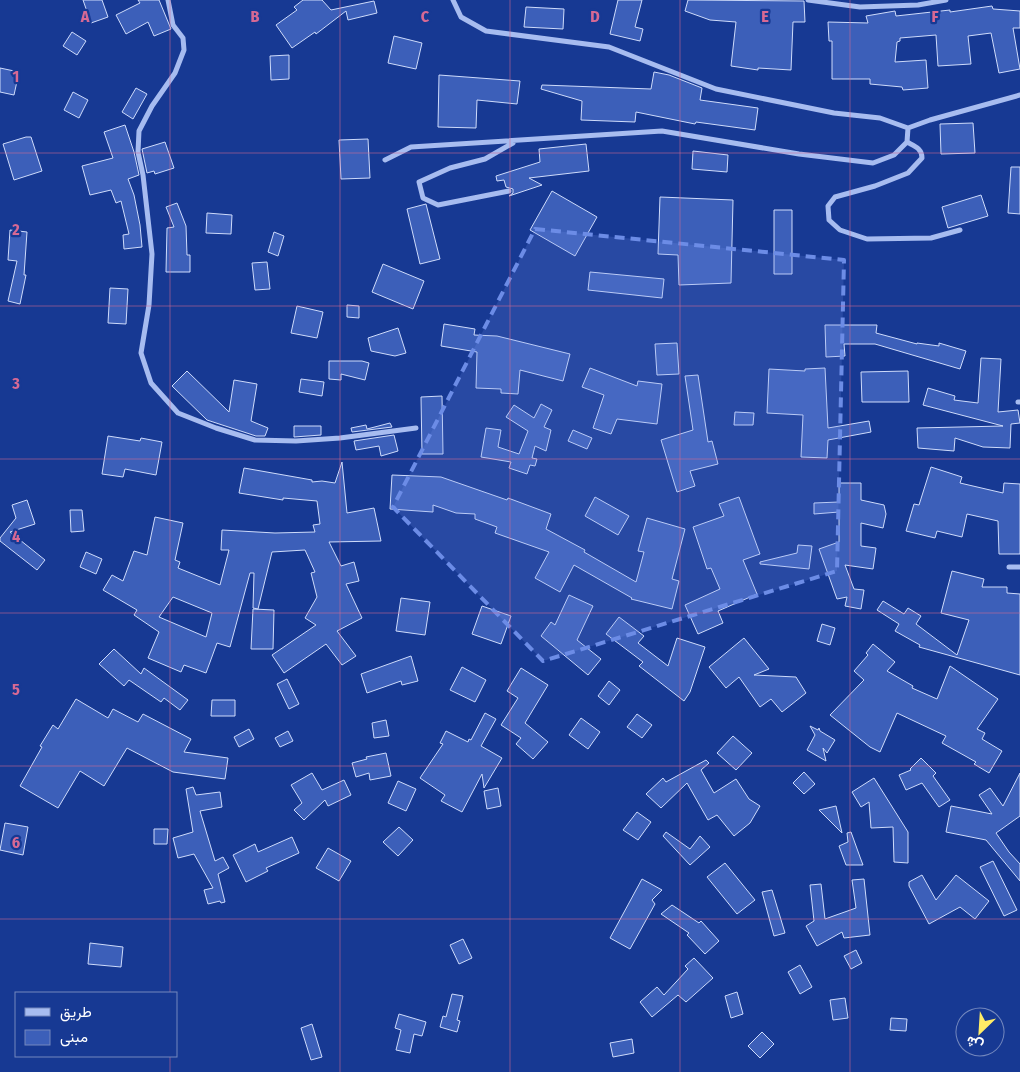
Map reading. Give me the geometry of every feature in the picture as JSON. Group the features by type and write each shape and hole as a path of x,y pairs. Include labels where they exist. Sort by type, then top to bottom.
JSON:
{"street":[{"path":"168,0 173,25 183,38 184,50 174,73 152,106 140,131 138,152 143,175 152,254 149,305 141,353 151,384 178,413 216,428 255,440 296,441 340,438 416,428"},
{"path":"453,0 461,17 486,31 609,47 716,89 834,113 880,118 908,128 1020,95"},
{"path":"808,0 860,7 918,5 946,0"},
{"path":"385,160 411,147 662,131 799,154 873,163 894,155 907,142 908,128"},
{"path":"509,191 438,205 423,198 419,182 450,168 485,159 516,141"},
{"path":"907,142 918,148 922,153 922,158 908,173 875,186 835,197 828,206 828,220 840,230 867,239 931,238 960,230"},
{"path":"1009,567 1020,567"}],"highlighted area":[{"path":"535,229 844,260 837,571 543,661 393,507"}],"building":[{"path":"83,0 102,0 108,17 91,23"},
{"path":"138,0 159,0 171,29 154,36 148,22 126,34 116,15 140,3"},
{"path":"303,0 322,0 331,10 374,1 377,13 348,20 346,11 316,34 315,32 292,48 276,25 297,10 294,7"},
{"path":"618,0 642,0 635,27 643,29 640,41 610,34"},
{"path":"688,0 804,1 805,22 793,22 791,70 758,68 758,70 731,66 736,22 710,20 685,11"},
{"path":"992,6 993,9 1020,11 1020,28 1013,28 1020,69 999,73 991,33 968,36 971,64 938,66 936,35 900,38 900,41 897,42 895,62 926,60 928,88 903,90 902,87 870,84 870,79 832,79 832,41 829,41 828,22 868,23 866,16 895,11 896,16 950,10 950,12"},
{"path":"526,7 564,9 563,29 524,27"},
{"path":"72,32 86,41 77,55 63,46"},
{"path":"394,36 422,43 416,69 388,63"},
{"path":"289,55 289,79 271,80 270,56"},
{"path":"0,68 19,72 14,95 0,92"},
{"path":"654,72 669,75 702,88 700,100 758,108 755,130 696,122 695,124 636,112 635,122 581,120 582,101 541,89 542,85 651,89"},
{"path":"439,75 520,81 517,104 477,100 476,128 438,127"},
{"path":"136,88 147,94 133,119 122,112"},
{"path":"73,92 88,100 79,118 64,110"},
{"path":"973,123 975,153 941,154 940,124"},
{"path":"125,125 139,175 128,179 134,195 142,247 124,249 123,235 129,234 121,201 116,203 111,190 90,195 82,166 113,158 104,132"},
{"path":"31,137 42,171 14,180 3,144"},
{"path":"368,139 370,178 341,179 339,140"},
{"path":"165,142 174,168 155,174 154,171 147,173 142,149"},
{"path":"586,144 589,171 529,178 542,185 509,196 513,193 513,189 506,187 504,180 497,181 496,176 540,162 539,149"},
{"path":"693,151 728,155 727,172 692,169"},
{"path":"1011,167 1020,167 1020,214 1008,213"},
{"path":"552,191 597,217 575,256 530,230"},
{"path":"981,195 988,216 948,228 942,207"},
{"path":"660,197 733,200 731,283 679,285 678,255 658,254"},
{"path":"177,203 186,226 187,255 190,255 190,272 166,272 167,228 174,227 166,207"},
{"path":"426,204 440,259 420,264 407,209"},
{"path":"774,210 792,210 792,274 774,274"},
{"path":"207,213 232,215 231,234 206,233"},
{"path":"10,230 27,232 24,275 26,275 20,304 8,301 17,261 8,260"},
{"path":"274,232 284,236 278,256 268,252"},
{"path":"267,262 270,289 255,290 252,263"},
{"path":"383,264 424,281 413,309 372,292"},
{"path":"590,272 664,279 662,298 588,290"},
{"path":"110,288 128,289 126,324 108,323"},
{"path":"347,305 359,306 359,318 347,317"},
{"path":"297,306 323,312 317,338 291,333"},
{"path":"444,324 475,329 474,335 497,336 570,354 563,381 520,370 518,394 501,393 501,389 476,388 477,352 441,346"},
{"path":"825,325 877,325 876,333 917,344 939,346 939,343 966,351 960,369 875,344 844,344 845,356 826,357"},
{"path":"398,328 406,353 395,356 371,351 368,338"},
{"path":"677,343 679,374 657,375 655,344"},
{"path":"981,358 1001,359 998,412 1018,410 1020,423 1011,424 1010,448 983,447 955,438 954,451 918,448 917,428 1003,426 923,405 928,388 955,396 954,400 978,403"},
{"path":"329,361 362,361 369,363 365,380 341,374 341,380 329,379"},
{"path":"590,368 637,386 638,381 662,384 657,424 617,419 611,434 593,428 604,395 582,387"},
{"path":"825,368 828,428 869,421 871,432 828,440 827,458 801,457 803,415 767,413 769,369 805,371 805,369"},
{"path":"187,371 229,412 234,380 257,384 251,421 268,428 265,436 256,436 207,420 172,386"},
{"path":"908,371 909,402 862,402 861,372"},
{"path":"698,375 708,442 712,441 718,464 690,471 695,486 677,492 661,440 693,430 685,376"},
{"path":"301,379 324,382 322,396 299,392"},
{"path":"442,396 443,454 422,454 421,397"},
{"path":"541,404 552,410 544,427 551,430 546,451 535,446 532,458 537,459 535,466 530,465 527,474 509,468 511,462 481,457 486,428 501,430 498,447 519,454 528,431 506,417 514,405 534,418"},
{"path":"735,412 754,413 753,425 734,425"},
{"path":"390,423 392,427 352,432 351,428 366,425 367,429"},
{"path":"294,426 321,426 321,435 294,437"},
{"path":"573,430 592,438 587,449 568,441"},
{"path":"394,435 398,451 381,456 379,446 356,450 354,441"},
{"path":"108,436 140,441 141,438 162,442 156,475 125,469 123,477 102,474"},
{"path":"342,462 347,513 374,508 381,541 329,542 341,566 354,562 359,581 346,584 362,618 337,631 356,656 342,665 326,644 284,673 272,655 316,625 305,618 317,597 311,573 315,572 305,550 272,552 258,609 253,608 254,573 250,573 230,647 217,643 206,673 184,665 181,672 148,658 159,632 134,615 137,610 103,590 112,575 123,581 134,551 147,555 155,517 183,523 175,560 180,562 178,568 220,585 229,550 221,550 222,530 275,533 315,532 313,525 320,524 317,501 283,498 283,500 239,493 244,468 312,480 312,482 335,483","holes":["173,597 212,613 206,637 159,617"]},
{"path":"931,467 962,477 960,483 1003,493 1004,483 1020,484 1020,554 999,554 998,521 967,514 962,537 937,531 935,538 906,531 914,504 919,505"},
{"path":"392,475 441,477 551,514 546,529 585,550 584,552 636,582 644,552 638,551 647,518 685,529 672,579 679,581 672,609 631,599 574,565 560,592 535,578 549,552 495,533 497,527 475,519 475,514 456,513 433,505 433,512 390,509"},
{"path":"839,483 861,483 861,500 884,505 886,514 883,528 861,523 861,546 876,548 873,569 845,565 854,589 864,590 861,609 845,606 847,597 837,599 819,549 839,542 839,512 814,514 814,503 839,502"},
{"path":"595,497 629,516 618,535 585,516"},
{"path":"739,497 760,554 743,560 757,594 718,611 723,623 698,634 685,605 720,589 711,568 707,569 693,527 724,516 719,504"},
{"path":"27,500 35,524 10,532 45,560 37,570 0,541 0,538 16,518 12,505"},
{"path":"70,510 82,510 84,531 71,532"},
{"path":"798,545 812,546 809,569 760,564 760,562 797,553"},
{"path":"86,552 102,559 96,574 80,567"},
{"path":"952,571 984,579 982,587 1007,587 1007,593 1020,594 1020,675 919,647 920,645 895,631 899,624 877,610 883,601 904,614 908,608 921,616 916,624 957,655 969,620 941,613"},
{"path":"569,595 593,606 577,640 601,659 588,675 541,636 551,622 555,625"},
{"path":"401,598 430,602 425,635 396,631"},
{"path":"482,606 511,616 501,644 472,634"},
{"path":"253,609 274,610 273,649 251,649"},
{"path":"619,617 644,636 638,643 668,666 677,638 705,647 690,692 684,701 639,666 643,662 606,634"},
{"path":"822,624 835,628 830,645 817,641"},
{"path":"744,638 769,669 754,675 796,677 806,693 782,712 771,699 760,707 739,677 726,688 709,667"},
{"path":"873,644 895,662 887,671 913,686 912,688 937,699 950,666 998,699 977,729 985,733 982,739 1002,751 989,773 974,764 976,762 942,743 946,736 897,713 880,752 870,747 830,715 864,680 854,671 868,655 866,653"},
{"path":"114,649 141,674 144,668 188,700 180,710 164,698 161,702 129,680 124,686 99,664"},
{"path":"411,656 418,681 402,685 401,681 367,693 361,674"},
{"path":"462,667 486,680 475,702 450,690"},
{"path":"521,668 548,685 525,723 548,742 533,759 516,744 521,738 501,725 518,698 507,691"},
{"path":"287,679 299,704 289,709 277,684"},
{"path":"609,681 620,690 609,705 598,696"},
{"path":"76,699 108,718 113,709 138,722 143,714 191,739 184,752 228,758 225,779 173,772 127,748 104,786 80,771 58,808 20,786 53,725 58,729"},
{"path":"212,700 235,700 235,716 211,716"},
{"path":"485,713 496,719 481,746 502,758 484,788 482,774 462,812 441,801 445,795 420,778 443,744 440,743 446,731 468,742 469,739 471,740"},
{"path":"637,714 652,725 642,738 627,727"},
{"path":"581,718 600,732 588,749 569,735"},
{"path":"386,720 389,736 374,738 372,723"},
{"path":"810,726 818,730 819,728 820,731 835,740 827,753 823,748 826,761 807,750 815,735"},
{"path":"249,729 254,739 239,747 234,737"},
{"path":"288,731 293,741 280,747 275,738"},
{"path":"733,736 752,753 736,770 717,753"},
{"path":"386,753 391,776 370,780 369,773 356,777 352,763 367,759 366,757"},
{"path":"921,758 936,773 933,776 950,800 939,807 922,783 906,790 899,775 911,770"},
{"path":"706,760 709,763 701,770 714,793 736,779 749,799 760,806 750,823 734,836 717,815 708,820 687,783 661,808 646,794 663,778 666,782"},
{"path":"804,772 815,784 804,794 793,783"},
{"path":"312,773 322,790 344,780 351,795 328,806 325,800 304,820 294,810 302,803 291,785"},
{"path":"1020,773 1020,816 996,833 1020,864 1020,881 986,840 946,832 951,806 992,814 979,795 990,788 1003,806"},
{"path":"874,778 908,832 908,863 894,862 893,827 871,828 869,802 861,807 852,792"},
{"path":"398,781 416,789 406,811 388,803"},
{"path":"193,787 196,795 220,792 222,807 200,811 215,861 223,857 229,868 218,874 225,902 221,903 220,901 208,904 204,890 213,888 194,854 178,858 173,838 193,832 186,789"},
{"path":"498,788 501,806 487,809 484,791"},
{"path":"836,806 842,833 819,810"},
{"path":"637,812 651,822 638,840 623,830"},
{"path":"5,823 28,827 23,855 0,850"},
{"path":"399,827 413,840 398,856 383,842"},
{"path":"154,829 168,829 167,844 154,844"},
{"path":"666,832 690,849 700,836 710,847 690,865 663,836"},
{"path":"851,832 863,865 846,865 839,846 848,842 847,833"},
{"path":"292,837 299,853 266,868 268,871 246,882 233,855 255,844 258,852"},
{"path":"328,848 351,861 339,881 316,868"},
{"path":"993,861 1017,910 1004,916 980,867"},
{"path":"725,863 755,900 737,914 707,877"},
{"path":"922,875 936,900 956,875 989,901 975,919 960,907 929,924 909,886 909,882"},
{"path":"642,879 662,890 652,900 655,904 630,949 610,938"},
{"path":"864,879 870,935 844,938 842,932 817,946 806,926 814,921 810,885 821,884 825,919 856,908 852,880"},
{"path":"772,890 785,933 774,936 762,892"},
{"path":"672,905 699,923 701,921 719,941 705,954 687,935 689,933 661,914"},
{"path":"463,939 472,958 459,964 450,945"},
{"path":"90,943 123,947 121,967 88,964"},
{"path":"856,950 862,963 851,969 844,956"},
{"path":"694,958 713,978 686,1002 678,995 652,1017 640,1002 657,987 664,995 688,969 685,966"},
{"path":"800,965 812,987 800,994 788,972"},
{"path":"737,992 743,1014 731,1018 725,996"},
{"path":"452,994 463,996 457,1020 460,1021 457,1032 440,1027 443,1016 446,1017"},
{"path":"845,998 848,1018 833,1020 830,1000"},
{"path":"399,1014 426,1022 422,1036 414,1034 410,1053 396,1050 401,1030 395,1028"},
{"path":"891,1018 907,1019 906,1031 890,1030"},
{"path":"312,1024 322,1057 311,1060 301,1028"},
{"path":"762,1032 774,1044 760,1058 748,1046"},
{"path":"632,1039 634,1053 613,1057 610,1043"}]}
